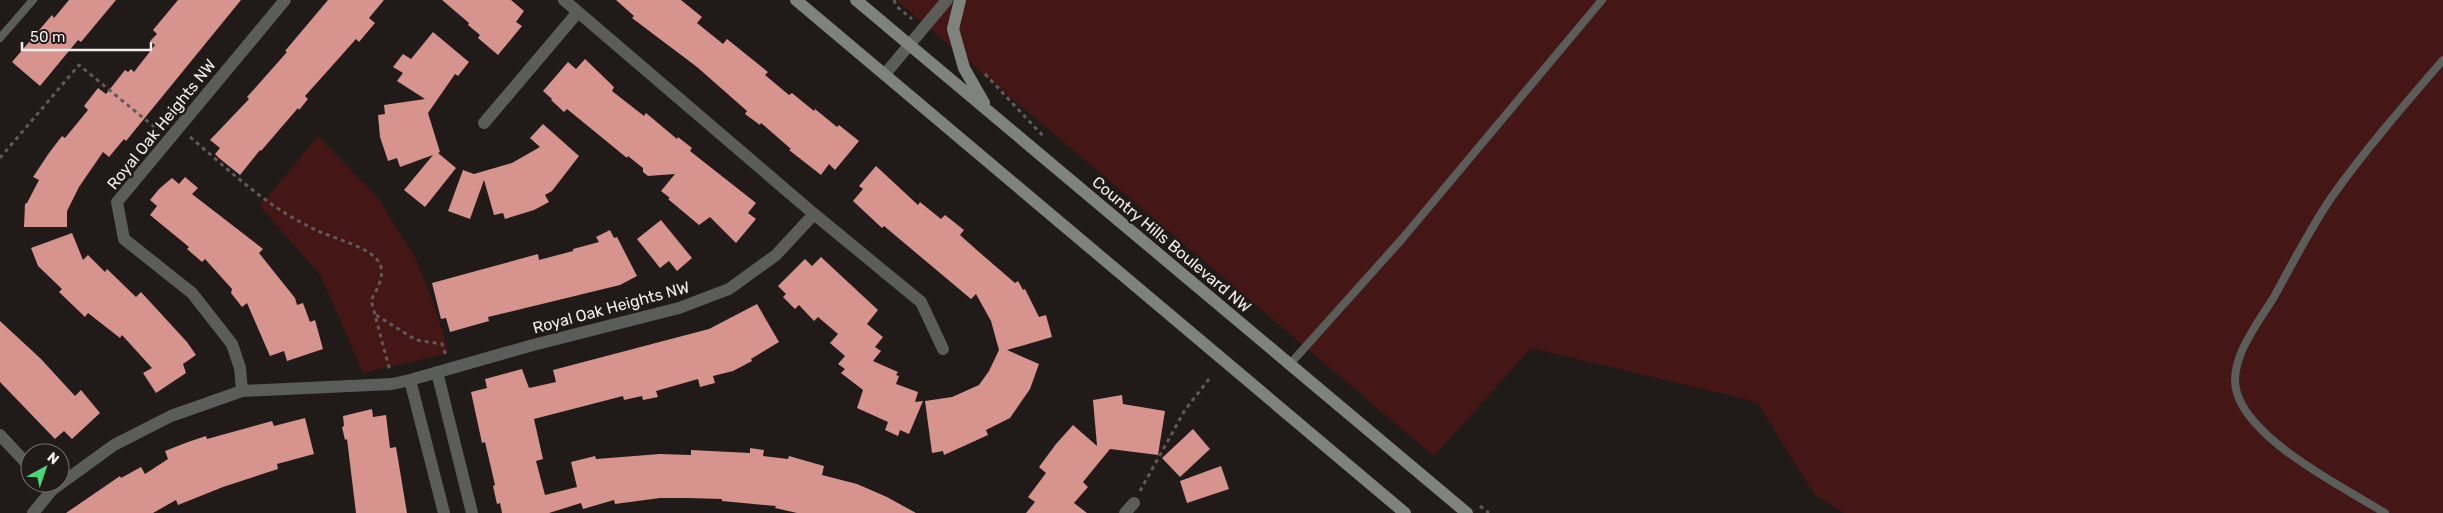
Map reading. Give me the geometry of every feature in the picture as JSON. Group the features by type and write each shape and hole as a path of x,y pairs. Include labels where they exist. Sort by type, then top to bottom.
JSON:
{"main road":[{"path":"796,0 1405,513"},
{"name":"Country Hills Boulevard NW","path":"856,0 1468,513"},
{"path":"960,0 953,29 964,68 989,111"}],"street":[{"name":"Royal Oak Heights NW","path":"242,391 240,368 232,344 192,293 124,239 117,202 168,138 285,0"},
{"path":"564,0 814,214 921,302 944,349"},
{"path":"885,74 947,0"},
{"path":"484,123 578,12"},
{"name":"Royal Oak Heights NW","path":"70,473 114,444 171,416 242,391 392,384 679,308 729,289 776,255 814,214"},
{"path":"437,372 472,513"},
{"path":"410,380 444,513"},
{"path":"0,435 20,456"},
{"name":"Royal Oak Heights NW","path":"33,513 45,493"},
{"path":"1125,513 1134,503"}],"lane":[{"path":"0,38 33,0"},
{"path":"1290,364 1402,239 1602,0"},
{"path":"2385,513 2290,454 2266,435 2248,413 2237,394 2234,379 2239,360 2251,335 2330,200 2398,112 2443,60"}],"path":[{"path":"894,0 896,6"},
{"path":"0,158 79,65 168,138"},
{"path":"178,127 259,196 288,216 341,242 360,247 374,256 380,265 381,280 371,300 389,363 392,384"},
{"path":"375,315 416,340 442,344 450,369"},
{"path":"1134,503 1185,410 1209,380"}],"shaded area":[{"path":"896,0 2443,0 2443,513 1844,513 1814,494 1757,402 1531,348 1434,456"},
{"path":"318,136 378,198 415,258 432,299 449,353 363,373 321,276 260,206"}],"building":[{"path":"69,0 116,0 81,42 78,40 40,86 12,62 52,15 54,18"},
{"path":"178,0 241,0 126,141 124,139 109,157 103,152 79,187 67,211 67,227 24,227 25,204 39,180 33,177 49,153 62,136 65,138 88,110 84,106 98,88 106,94 125,70 128,72 131,69 134,72 155,45 150,41 157,34 153,30"},
{"path":"328,0 384,0 369,18 375,23 359,42 356,39 305,96 308,99 299,110 298,108 240,175 215,154 220,148 210,140 249,99 247,97 287,52 285,51"},
{"path":"442,0 511,0 524,11 516,22 522,26 498,55 478,38 480,35 468,25 469,23"},
{"path":"616,0 681,0 702,17 697,23 723,44 727,39 768,72 765,75 789,95 792,93 814,111 815,109 837,127 839,125 859,141 835,170 829,164 821,175 789,150 791,149 761,123 760,125 745,114 747,111 697,67 632,18 634,16"},
{"path":"433,32 469,62 458,76 455,74 428,113 440,152 438,153 456,168 425,207 404,190 433,155 400,167 397,158 388,161 380,137 378,115 385,114 384,105 425,99 397,81 403,73 393,67 403,54 411,59"},
{"path":"585,59 614,87 612,91 644,116 646,113 677,139 678,137 692,148 690,151 756,203 748,213 756,219 736,243 710,217 699,225 668,199 670,198 661,191 675,174 648,176 643,172 643,168 628,156 627,158 567,109 564,112 543,91 568,62 576,69"},
{"path":"543,124 579,156 552,191 545,195 549,202 534,210 505,219 503,213 494,215 484,180 470,219 448,211 463,170 474,174 512,163 540,147 530,138"},
{"path":"876,166 918,205 920,202 941,219 945,215 964,230 960,235 1015,283 1018,281 1023,290 1025,289 1039,317 1046,315 1052,337 1007,350 1039,364 1030,389 1010,418 986,430 988,435 944,455 943,451 932,453 925,401 952,397 979,385 989,371 999,350 991,321 976,294 971,299 884,226 882,228 853,201 863,189 859,186"},
{"path":"185,177 198,188 192,194 263,249 259,253 295,298 297,305 303,303 310,322 315,320 323,349 287,361 284,351 270,356 247,303 242,307 231,293 232,289 205,259 202,262 187,249 189,247 150,215 157,206 150,200 159,189 172,178 179,184"},
{"path":"661,220 692,258 677,271 669,261 660,268 637,239"},
{"path":"610,230 614,238 617,237 637,276 620,285 488,317 489,321 450,332 446,318 441,319 432,283 538,254 539,260 573,251 573,249 599,242 596,237"},
{"path":"72,233 83,260 88,255 105,272 107,269 136,297 141,292 187,342 196,355 183,364 186,373 156,393 143,373 152,368 122,335 120,338 88,313 85,317 59,292 62,289 38,266 31,248"},
{"path":"821,257 878,310 867,324 883,337 875,347 881,351 873,361 898,372 896,375 899,376 896,384 918,392 915,402 923,401 909,434 900,430 898,436 885,430 888,422 857,408 863,390 841,373 845,369 838,364 845,356 830,343 838,334 818,317 814,321 799,305 795,309 783,297 786,294 778,286 805,259 812,266"},
{"path":"757,304 779,342 751,359 752,361 733,371 713,376 715,383 700,387 698,379 656,391 658,397 643,400 642,396 624,400 623,396 534,419 543,459 536,461 545,495 577,487 571,462 595,456 596,459 660,454 691,455 691,450 750,453 750,448 764,450 763,456 788,459 789,456 824,466 822,475 857,484 887,497 916,513 797,513 775,508 776,506 722,501 722,499 660,498 615,504 614,500 583,509 581,503 549,513 502,513 500,503 497,504 493,486 495,485 485,442 482,443 471,392 487,388 485,379 522,369 529,388 556,382 553,370 709,329"},
{"path":"0,321 41,359 75,396 81,390 100,413 72,439 64,431 55,439 0,382"},
{"path":"1122,395 1123,404 1165,411 1158,455 1110,449 1083,482 1088,487 1074,503 1087,513 1026,513 1035,502 1028,497 1046,473 1039,467 1056,444 1073,425 1097,446 1093,400"},
{"path":"372,409 373,417 386,415 390,448 396,447 407,513 356,513 347,439 345,440 342,427 344,426 343,416"},
{"path":"305,418 314,454 277,464 278,469 223,487 178,505 176,500 153,513 66,513 120,476 121,478 141,467 145,474 168,459 165,451 206,436 207,439 272,421 274,426"},
{"path":"1193,429 1210,449 1180,477 1162,458"},
{"path":"1221,466 1229,489 1187,503 1180,481"}]}
